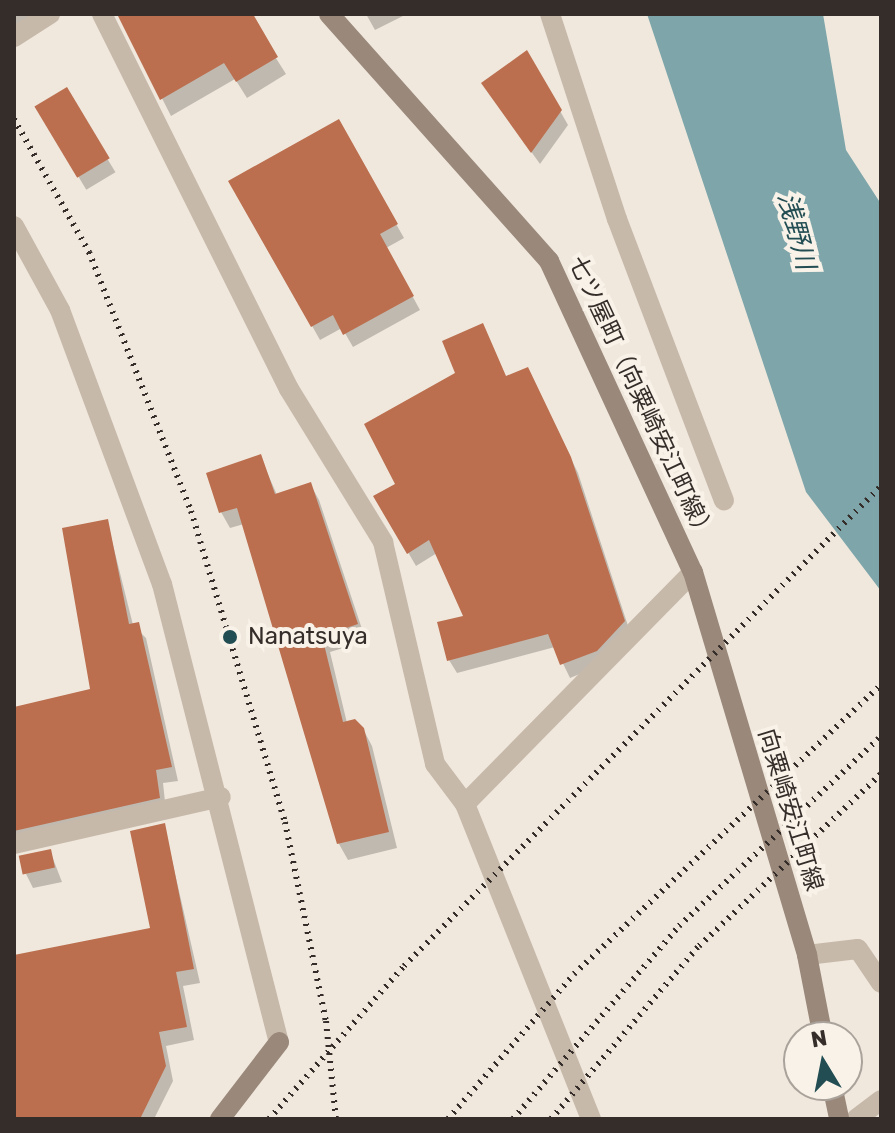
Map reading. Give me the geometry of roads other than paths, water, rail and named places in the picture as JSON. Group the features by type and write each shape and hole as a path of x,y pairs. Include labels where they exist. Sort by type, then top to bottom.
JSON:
{"main road":[{"name":"七ツ屋町（向粟崎安江町線）","path":"329,14 549,261 693,572 700,599"},
{"name":"向粟崎安江町線","path":"700,599 807,955 820,1021"},
{"path":"220,1119 279,1042"}],"street":[{"path":"14,37 50,14"},
{"path":"102,14 289,389 383,542 435,764 465,804 591,1119"},
{"path":"550,14 617,219 724,500"},
{"path":"14,226 60,310 122,464 221,797 279,1042"},
{"path":"465,804 693,572"},
{"path":"14,844 221,797"},
{"path":"807,955 858,949 881,983"},
{"path":"856,1119 881,1100"}],"water":[{"name":"浅野川","path":"647,14 823,14 846,150 881,204 881,591 806,492"}],"railway":[{"path":"14,119 89,252 191,511 285,822 326,1021 336,1119"},
{"path":"269,1119 404,966 881,486"},
{"path":"448,1119 574,974 881,685"},
{"path":"513,1119 679,926 881,736"},
{"path":"551,1119 699,946 881,774"}],"place":[{"name":"Nanatsuya","path":"230,637"}]}
